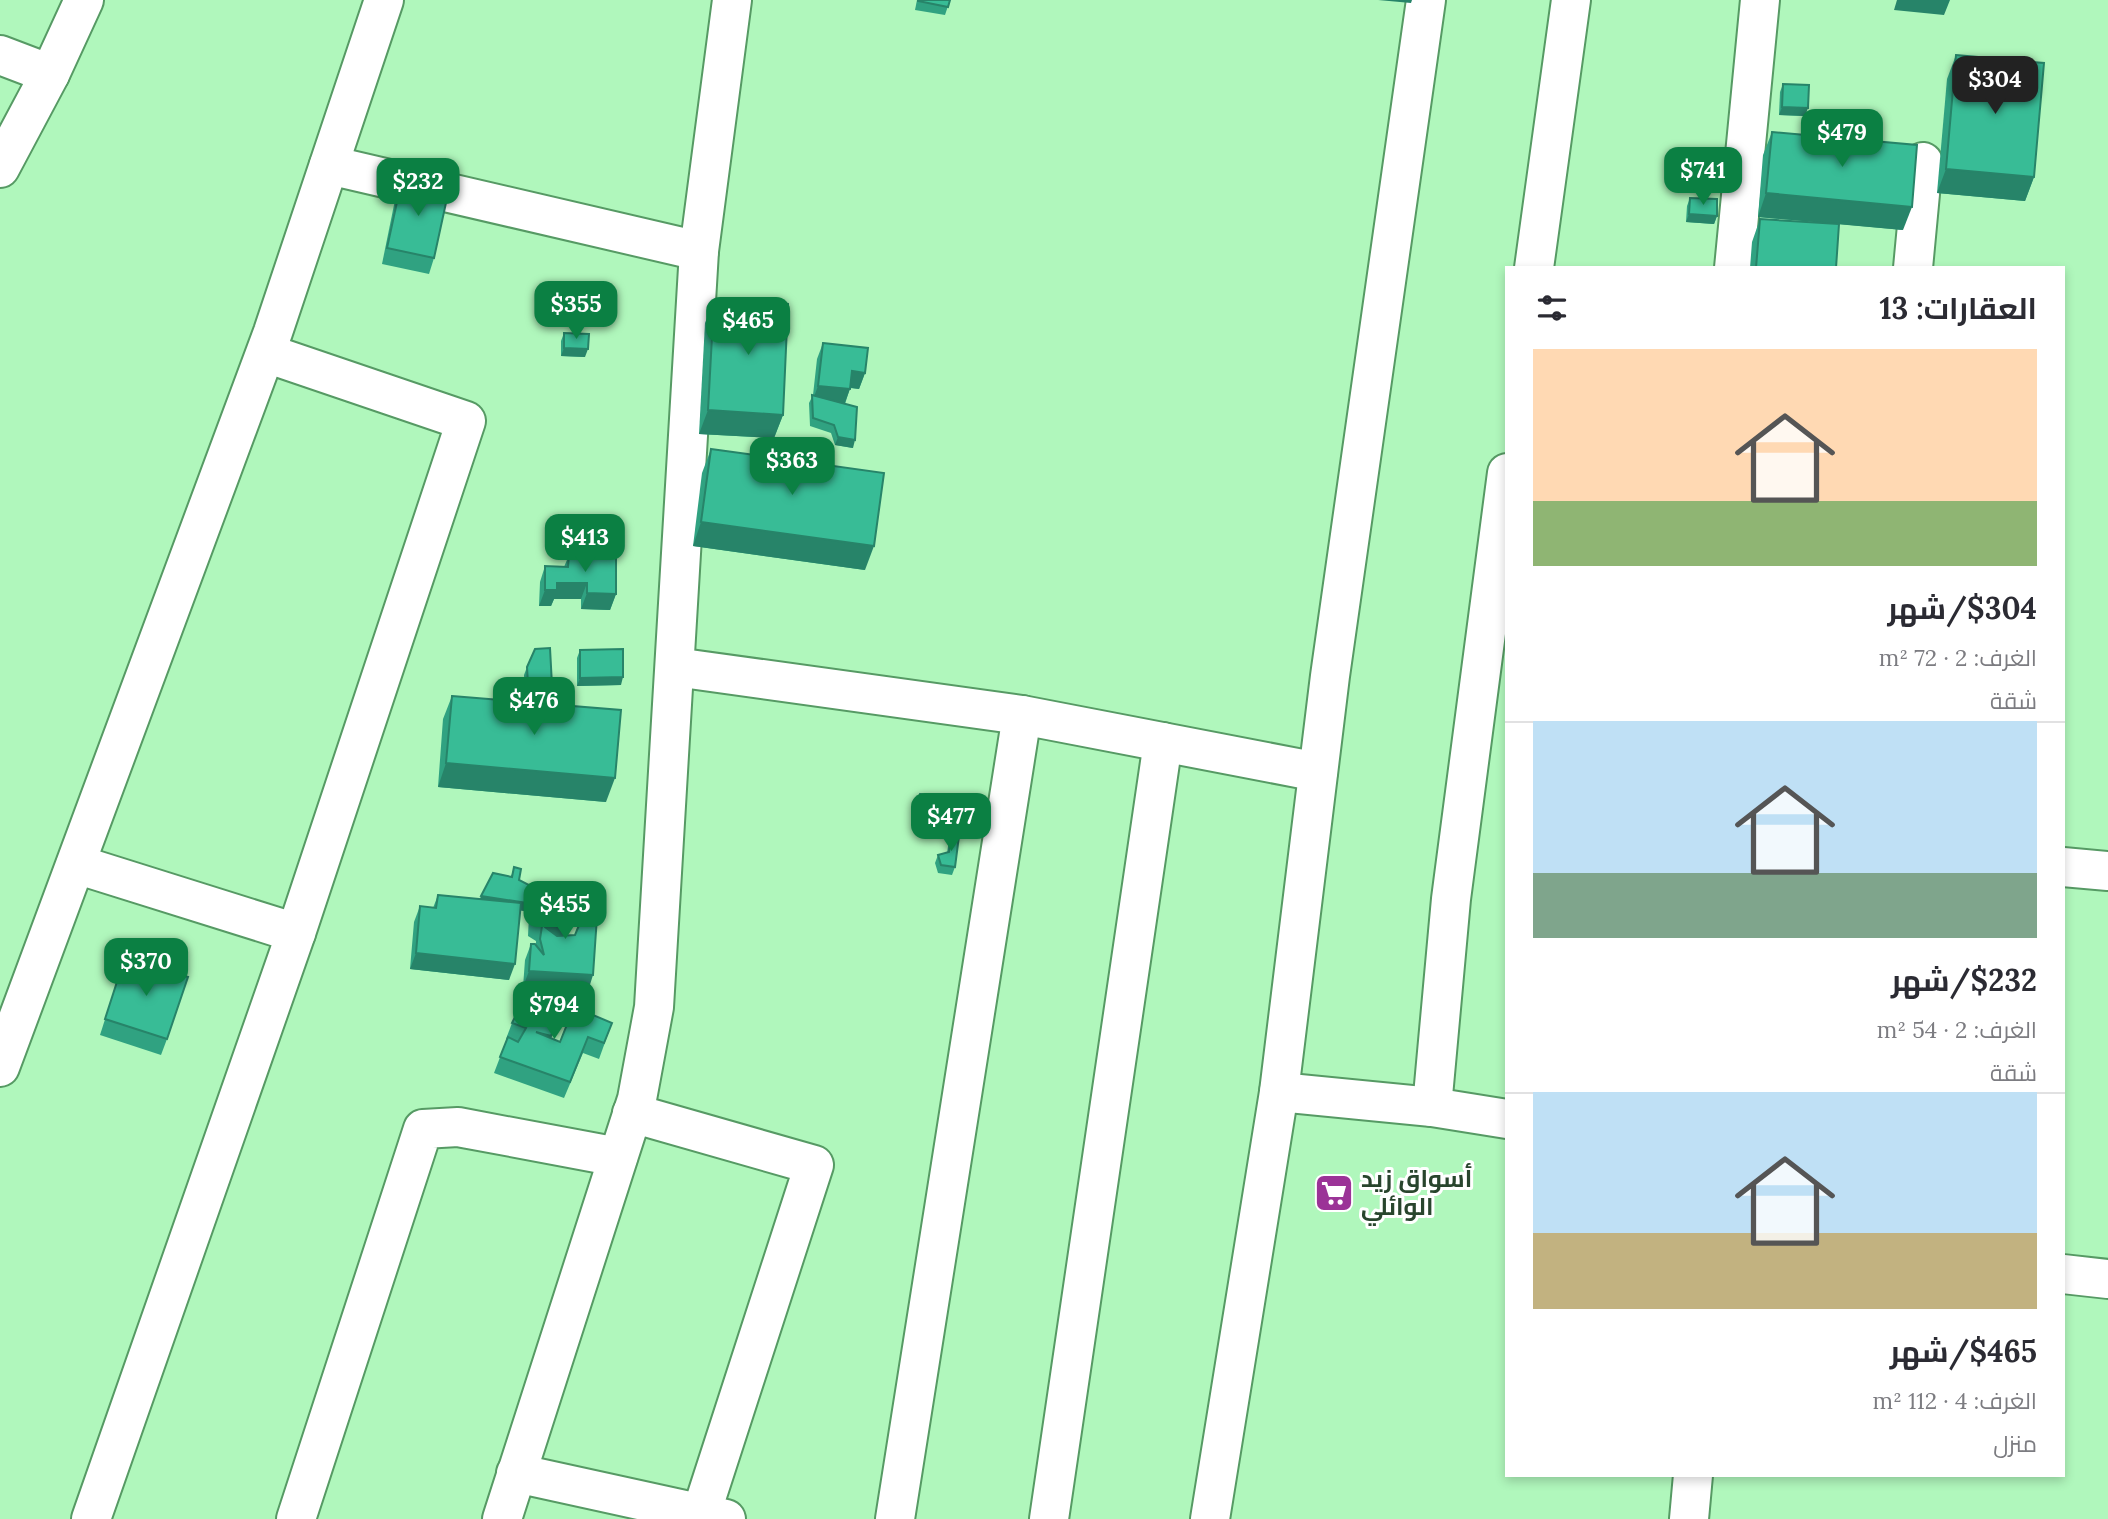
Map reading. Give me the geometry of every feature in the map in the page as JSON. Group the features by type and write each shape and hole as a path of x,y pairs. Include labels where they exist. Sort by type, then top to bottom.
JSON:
{"street":[{"path":"0,168 50,74 84,0"},
{"path":"0,1068 265,353 384,0"},
{"path":"502,1519 632,1113 654,1007 699,251 732,0"},
{"path":"1210,1519 1279,1092 1318,772 1426,0"},
{"path":"1534,266 1571,0"},
{"path":"1734,266 1760,0"},
{"path":"0,55 50,74"},
{"path":"1913,266 1923,162"},
{"path":"329,165 699,251"},
{"path":"91,1519 296,933 466,421 265,353"},
{"path":"1432,1107 1451,898 1505,488"},
{"path":"675,667 1022,715 1318,772"},
{"path":"895,1519 1022,715"},
{"path":"1049,1519 1163,742"},
{"path":"76,864 296,933"},
{"path":"2065,867 2108,871"},
{"path":"1279,1092 1432,1107 1505,1119"},
{"path":"516,1473 714,1516 814,1166 632,1113"},
{"path":"296,1519 423,1129 458,1128 618,1157"},
{"path":"2065,1273 2108,1279"},
{"path":"1689,1519 1693,1477"}],"building":[{"path":"918,0 950,0 948,7"},
{"path":"1956,55 2044,63 2034,177 1946,169"},
{"path":"1783,84 1809,85 1808,108 1782,107"},
{"path":"1772,132 1917,145 1912,207 1766,193"},
{"path":"402,179 449,189 434,258 387,248"},
{"path":"1690,198 1717,199 1717,216 1689,214"},
{"path":"1760,219 1839,224 1836,266 1756,266"},
{"path":"714,300 788,304 783,415 708,410"},
{"path":"564,333 589,334 588,349 564,348"},
{"path":"823,343 868,348 865,373 852,371 850,389 818,386"},
{"path":"812,395 857,407 855,440 838,437 834,425 813,418"},
{"path":"711,449 884,473 874,546 701,522"},
{"path":"569,555 616,557 616,594 587,593 587,583 557,583 557,590 545,590 545,566 568,567"},
{"path":"550,648 553,704 529,702 527,667 535,649"},
{"path":"623,649 623,677 580,678 580,650"},
{"path":"452,696 621,710 615,778 446,763"},
{"path":"920,794 953,797 952,810 915,807"},
{"path":"948,816 961,819 959,827 946,824"},
{"path":"952,832 959,836 955,867 941,865 938,855 949,852"},
{"path":"514,867 521,869 519,880 529,885 527,903 481,896 493,873 512,877"},
{"path":"438,895 521,903 515,964 416,953 420,906 436,908"},
{"path":"535,899 561,901 560,910 571,911 571,920 546,918 545,927 557,936 575,935 589,901 598,902 593,975 529,971 531,944 535,944 544,955 540,939 542,926 533,920"},
{"path":"125,957 188,977 167,1039 105,1019"},
{"path":"540,1004 561,1012 551,1036 536,1032 560,1042 574,1007 612,1023 604,1043 588,1037 570,1082 500,1057 508,1037 518,1042 526,1028 512,1023 519,1009 535,1016"}],"place":[{"name":"أسواق زيد الوائلي","path":"1334,1193"}]}
